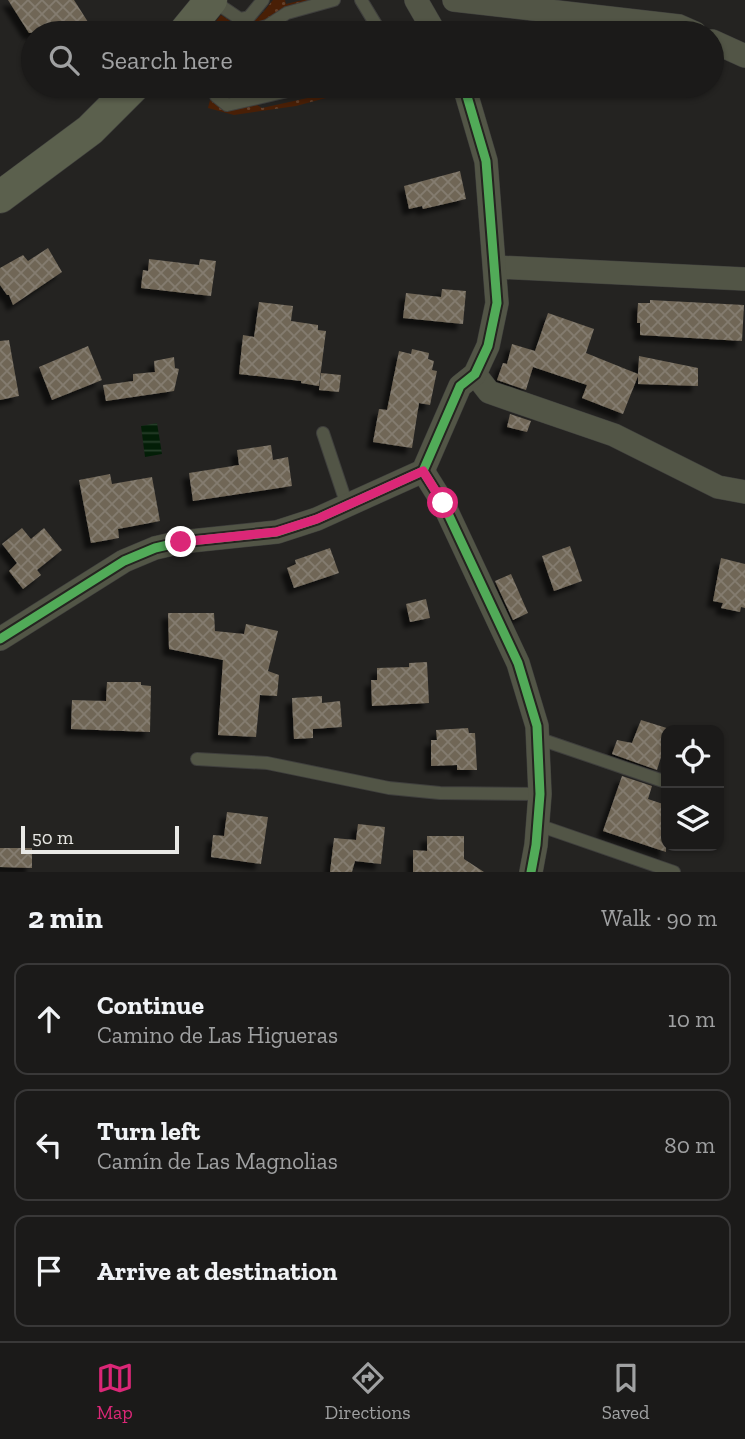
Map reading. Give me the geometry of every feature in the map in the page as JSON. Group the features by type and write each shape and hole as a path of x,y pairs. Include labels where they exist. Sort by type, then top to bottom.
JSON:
{"street":[{"path":"194,21 211,0"},
{"path":"454,0 636,21"},
{"path":"425,3 431,21"},
{"path":"724,46 745,56"},
{"path":"0,197 90,130 122,98"},
{"path":"0,639 124,561 155,548 181,542 276,532 317,519 423,471 460,386 475,374 488,346 497,303 486,161 468,98"},
{"path":"496,268 745,279"},
{"path":"475,374 489,392 614,435 718,487 745,492"},
{"path":"423,471 443,503 518,663 537,726 540,794 531,872"}],"lane":[{"path":"211,0 240,19 249,17 263,0"},
{"path":"275,21 288,13 334,0"},
{"path":"361,0 374,21"},
{"path":"219,98 228,105 259,98"},
{"path":"323,433 347,505"},
{"path":"537,738 661,780"},
{"path":"198,759 267,763 389,788 439,793 540,794"},
{"path":"538,825 674,872"}],"shaded area":[{"path":"273,0 285,0 286,4 314,0 285,8 268,20 253,21"},
{"path":"221,15 230,21 216,21"},
{"path":"307,98 326,98 296,106 234,115 208,108 210,100 224,110 254,103 262,108"},
{"path":"157,423 162,454 145,457 141,426"}],"building":[{"path":"8,0 74,0 87,21 21,21"},
{"path":"460,171 466,199 423,209 422,206 409,209 404,186"},
{"path":"48,248 62,272 13,305 0,285 0,268 23,255 28,261"},
{"path":"149,259 199,265 200,259 216,261 211,296 141,288 143,270 148,271"},
{"path":"442,289 466,291 463,324 403,318 406,293 441,297"},
{"path":"650,300 744,305 742,341 640,335 640,323 637,323 638,303 650,303"},
{"path":"259,302 293,306 291,321 318,325 318,330 326,331 319,386 301,381 239,374 243,335 254,337"},
{"path":"548,313 594,329 586,353 638,374 639,356 698,368 698,386 638,384 638,376 623,414 582,398 587,385 533,367 526,390 497,380 503,363 507,364 512,344 535,351"},
{"path":"9,340 19,396 0,400 0,341"},
{"path":"88,346 102,380 52,400 39,367"},
{"path":"412,349 429,353 428,359 434,361 432,370 437,371 430,405 419,403 412,448 373,442 379,409 387,410 399,351 411,354"},
{"path":"174,357 175,368 179,369 174,391 106,401 103,385 133,381 133,374 155,372 154,361"},
{"path":"321,373 341,375 339,392 319,390"},
{"path":"510,414 531,421 527,432 507,427"},
{"path":"271,445 273,460 288,457 292,486 193,501 189,473 239,465 237,450"},
{"path":"110,474 112,484 152,477 160,521 118,529 119,538 91,543 79,480"},
{"path":"22,528 31,539 44,528 62,550 37,570 41,575 23,589 9,571 17,563 2,544"},
{"path":"570,546 582,581 554,591 542,556"},
{"path":"330,548 339,573 294,588 287,568 296,564 295,560"},
{"path":"721,558 745,564 745,608 741,607 740,612 721,608 723,603 713,601"},
{"path":"511,574 528,613 513,620 495,581"},
{"path":"426,599 430,618 410,622 406,604"},
{"path":"168,613 214,613 215,631 244,634 246,624 278,631 268,671 279,675 277,696 260,695 256,737 218,735 223,660 169,649"},
{"path":"427,662 429,703 372,706 371,680 377,680 377,668 409,667 409,663"},
{"path":"107,682 141,682 141,685 151,686 150,732 71,729 72,700 106,701"},
{"path":"322,696 322,703 340,701 342,727 313,729 313,738 294,739 292,698"},
{"path":"641,720 661,726 661,757 657,770 612,754 617,740 632,743"},
{"path":"468,728 469,733 475,733 477,770 457,770 457,765 431,766 431,740 437,740 436,730"},
{"path":"622,776 652,786 648,799 661,803 661,850 603,831"},
{"path":"227,812 268,817 261,864 211,857 213,835 224,836"},
{"path":"358,824 385,827 381,864 355,861 352,872 330,872 334,838 356,840"},
{"path":"427,836 464,836 464,859 484,872 413,872 413,850 427,851"},
{"path":"0,848 32,848 32,868 0,867"}],"cycle path":[{"path":"0,639 124,561 155,548 181,542 277,532 317,519 423,471 460,386 475,374 488,346 497,303 486,161 468,98"},
{"path":"423,471 443,503 518,663 537,726 540,794 531,872"}],"route":[{"path":"181,542 276,532 317,519 423,471 443,503"}]}
